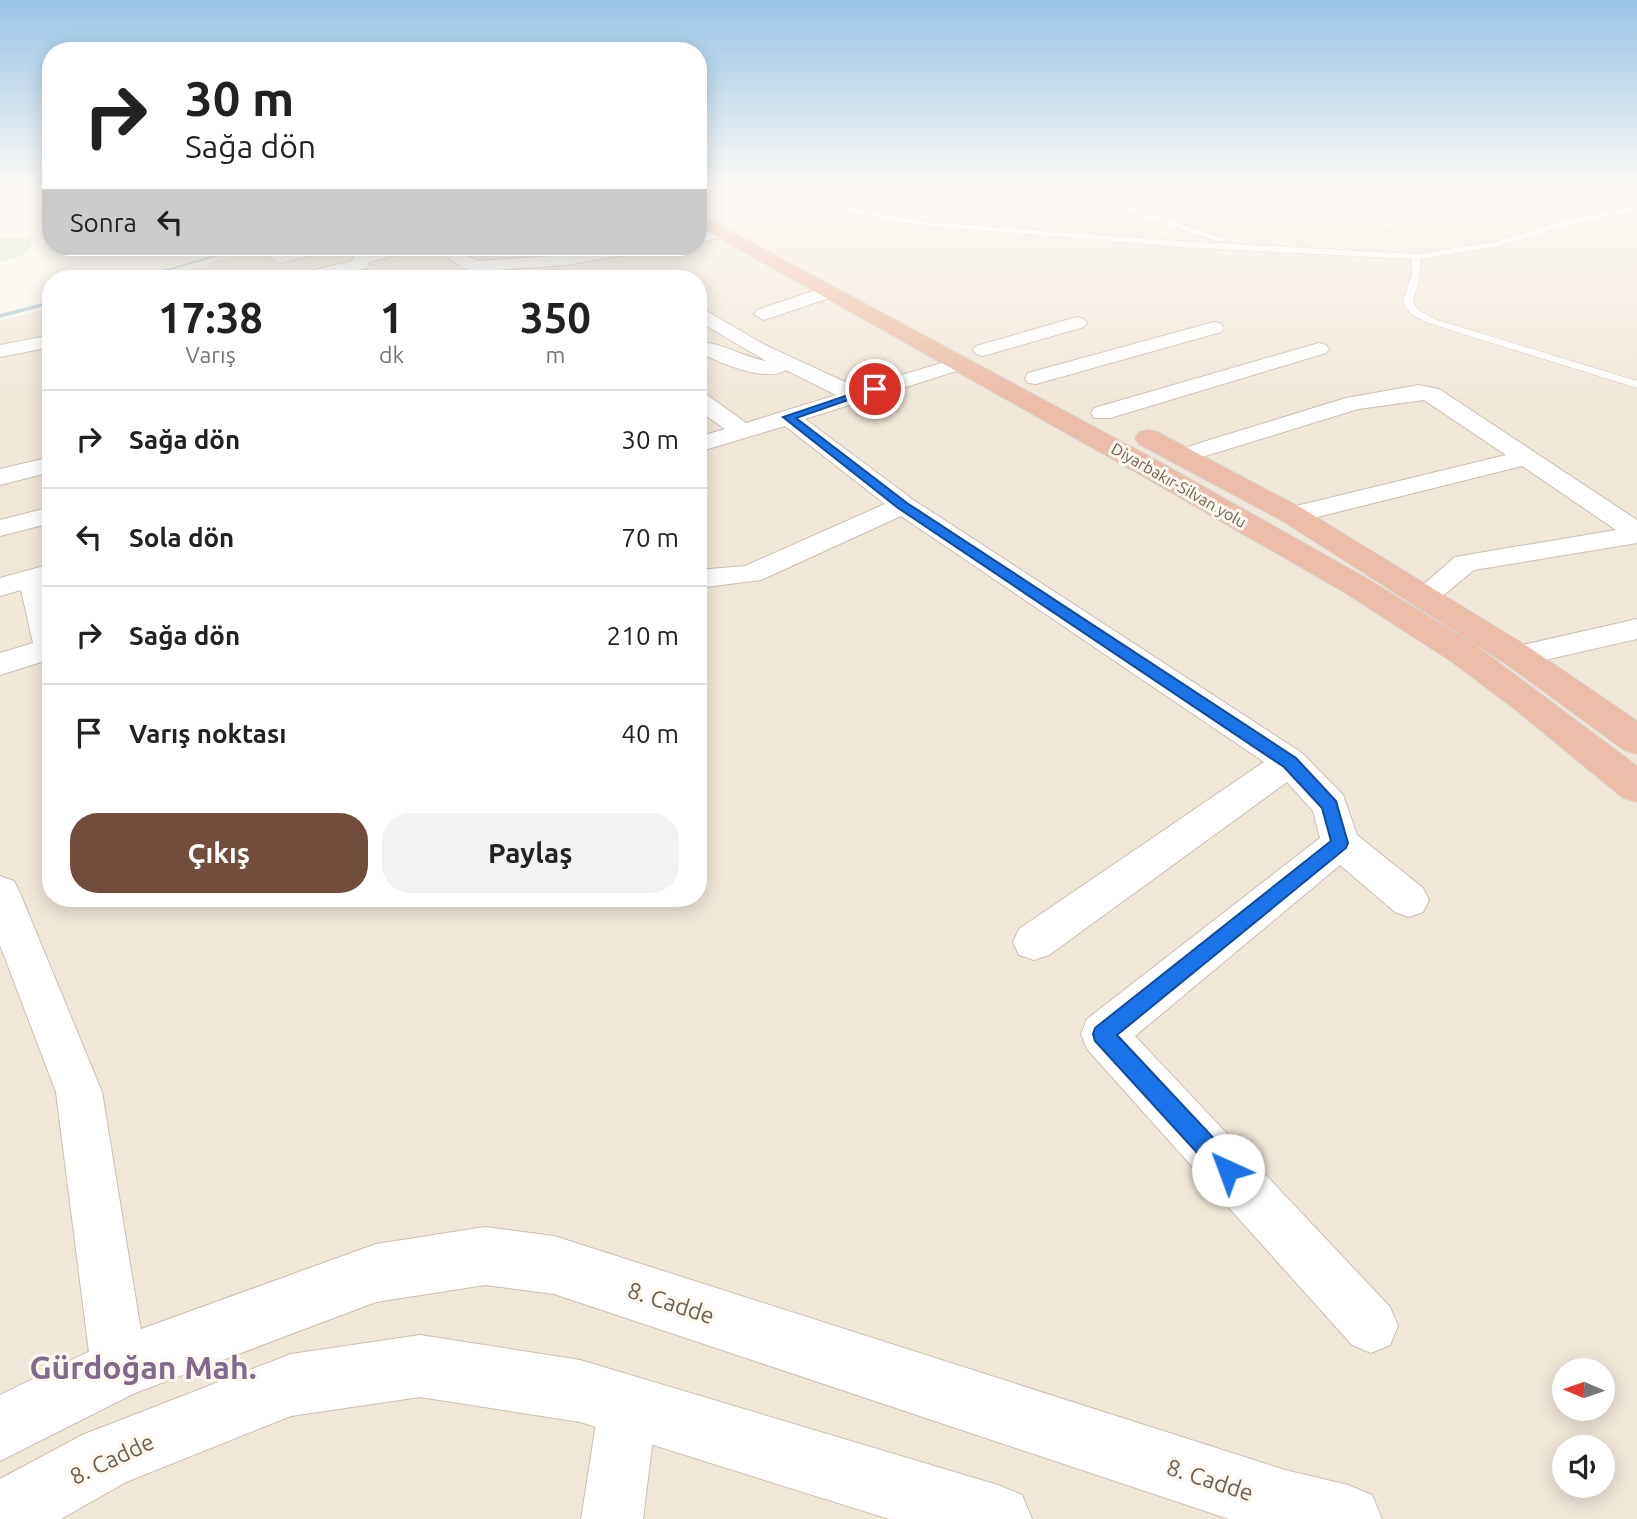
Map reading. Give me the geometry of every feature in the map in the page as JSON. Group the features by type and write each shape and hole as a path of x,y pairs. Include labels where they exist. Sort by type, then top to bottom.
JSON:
{"highway":[{"name":"Diyarbakır-Silvan yolu","path":"758,258 972,357 1037,378 1293,515 1518,656 1635,736"},
{"name":"Diyarbakır-Silvan yolu","path":"798,258 972,357 1187,489 1399,612 1463,653 1529,701 1637,787"}],"street":[{"path":"352,258 364,264"},
{"path":"338,270 379,258"},
{"path":"455,258 474,270"},
{"path":"529,258 543,270"},
{"path":"495,270 585,258"},
{"path":"764,314 828,292"},
{"path":"707,318 797,370 854,395"},
{"path":"707,463 798,425 854,395 1077,323"},
{"path":"1037,378 1214,328"},
{"path":"0,351 42,343"},
{"path":"707,348 728,360 750,366 797,370"},
{"path":"1102,413 1319,349"},
{"path":"1182,456 1354,403 1419,392 1431,394 1637,534"},
{"path":"707,405 743,431"},
{"path":"707,442 743,431 798,425 903,505 1290,762 1330,805 1340,843 1409,900"},
{"path":"1293,515 1526,458"},
{"path":"0,477 42,466"},
{"path":"707,578 751,574 903,505"},
{"path":"0,528 42,517"},
{"path":"1424,597 1465,563 1637,534"},
{"path":"0,587 42,576"},
{"path":"1518,656 1637,629"},
{"path":"0,664 42,651"},
{"path":"1034,942 1290,762"},
{"path":"1340,843 1103,1034 1371,1326"},
{"path":"0,893 79,1092 119,1368"},
{"name":"8. Cadde","path":"0,1429 119,1368 376,1273 485,1256 555,1265 1285,1504 1348,1519"},
{"name":"8. Cadde","path":"0,1516 104,1458 291,1385 420,1366 580,1391 992,1518"},
{"path":"612,1519 628,1405"}],"lane":[{"path":"1416,258 1416,274 1408,302 1414,312 1431,321 1637,386"}],"shaded area":[{"path":"226,258 1637,258 1637,1519 0,1519 0,321 42,310 42,907 707,907 707,270 189,270"}],"waterway":[{"path":"166,270 209,258"},
{"path":"0,316 42,304"}],"district":[{"name":"Gürdoğan Mah.","path":"143,1368"}],"route":[{"path":"875,389 788,417 903,505 1290,762 1330,805 1340,843 1103,1034 1228,1170"}]}
